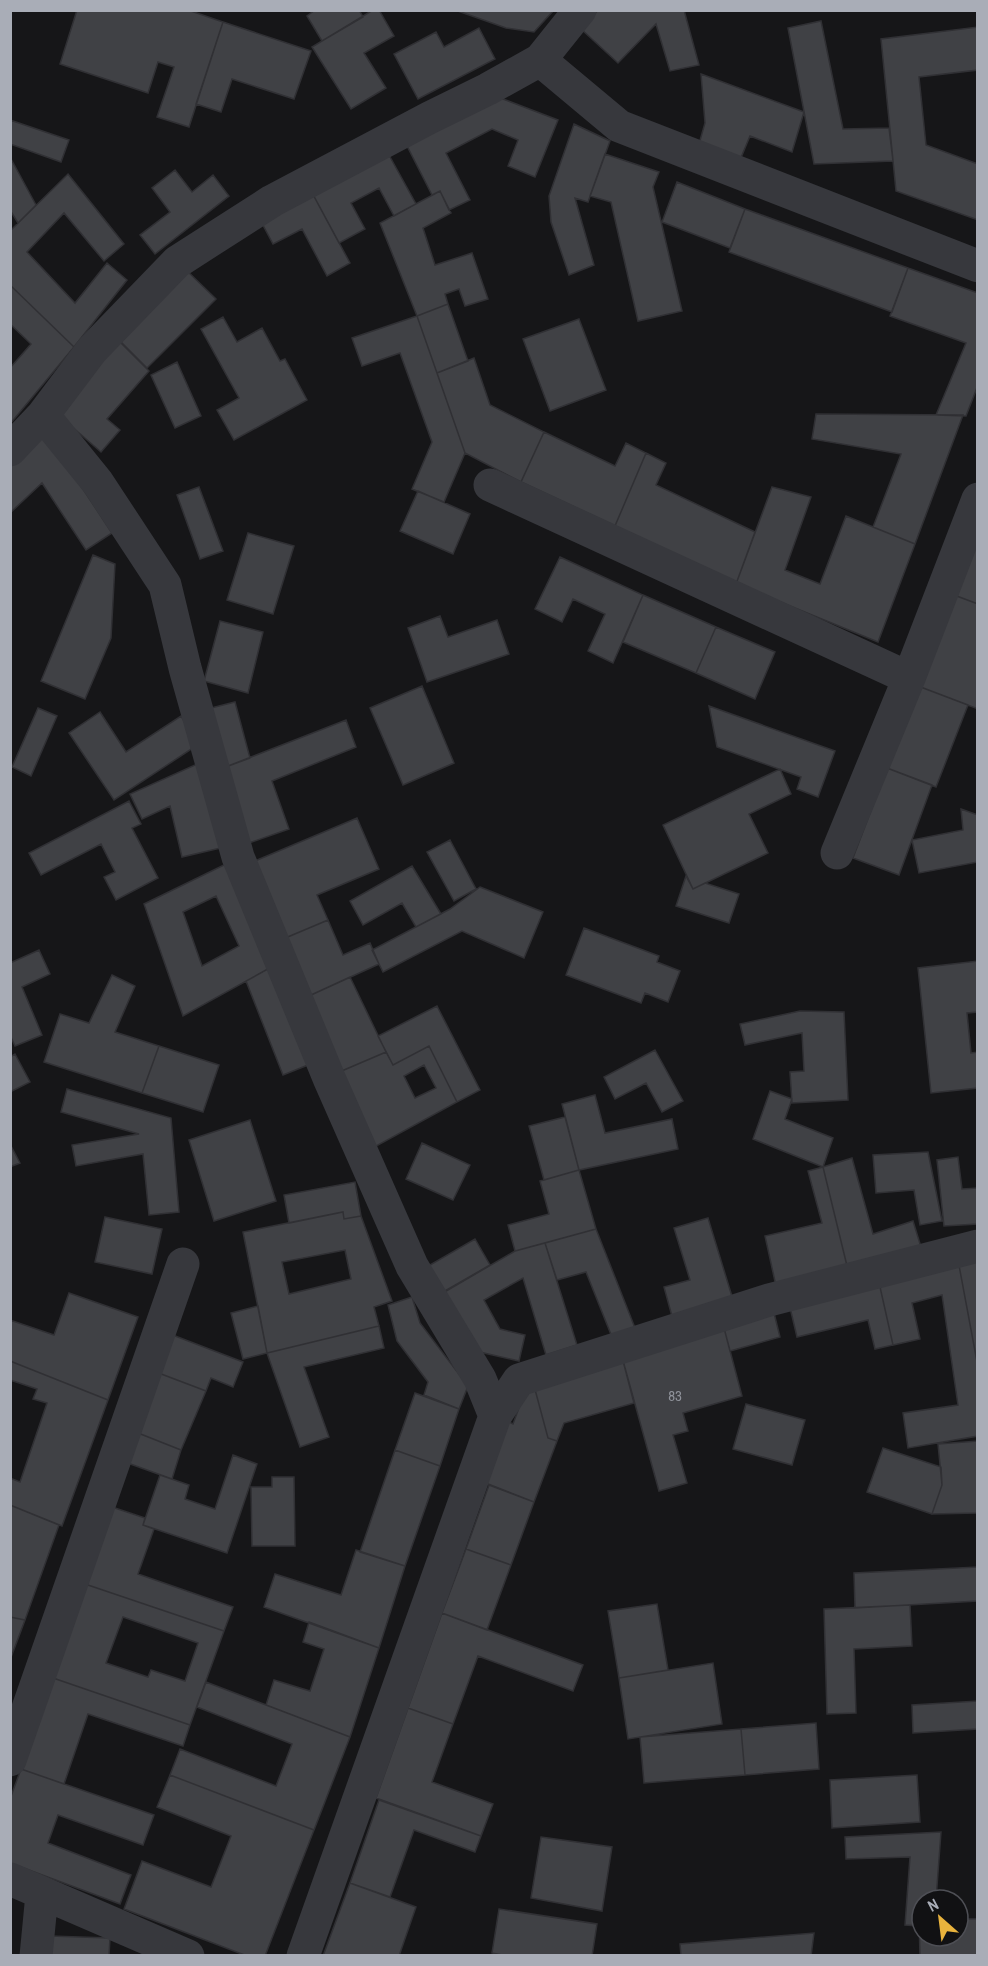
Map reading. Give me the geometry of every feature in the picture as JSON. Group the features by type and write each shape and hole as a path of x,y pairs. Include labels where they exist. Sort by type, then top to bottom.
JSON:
{"street":[{"path":"10,450 43,415 92,350 177,262 272,201 540,60 580,10"},
{"path":"540,60 619,126 978,266"},
{"path":"43,415 98,483 165,585 185,668 238,857 329,1077 412,1266 480,1379 495,1416"},
{"path":"490,485 909,678"},
{"path":"837,853 909,678 978,500"},
{"path":"303,1956 495,1416 519,1380 769,1300 978,1246"},
{"path":"10,1760 183,1264"},
{"path":"10,1879 188,1956"},
{"path":"36,1956 42,1894"}],"building":[{"path":"77,10 188,10 223,22 189,127 157,117 174,67 158,62 148,93 60,64"},
{"path":"315,10 359,10 363,17 322,41 307,16"},
{"path":"373,10 379,10 394,36 364,53 386,88 351,109 312,47"},
{"path":"455,10 554,10 534,32 506,28"},
{"path":"598,10 684,10 699,65 670,71 656,24 618,63 581,29"},
{"path":"821,21 843,129 889,128 893,161 814,164 788,28"},
{"path":"223,22 311,51 294,99 232,79 221,112 196,104"},
{"path":"978,27 978,70 919,77 926,145 978,164 978,220 896,191 881,39"},
{"path":"479,28 495,59 418,99 394,54 436,32 444,47"},
{"path":"701,74 804,112 792,152 750,136 740,160 699,144 705,123"},
{"path":"490,94 558,120 535,177 508,166 518,140 492,129 446,153 470,200 449,210 440,191 432,195 403,138"},
{"path":"10,120 69,140 61,162 10,144"},
{"path":"574,124 610,141 588,202 575,198 594,265 569,275 551,222 549,196"},
{"path":"384,146 416,204 394,216 379,188 351,203 365,229 339,243 309,187"},
{"path":"605,154 659,172 653,187 682,311 638,321 611,202 590,196"},
{"path":"10,157 36,205 18,223 10,210"},
{"path":"175,170 192,192 213,175 229,196 155,254 140,235 170,212 152,188"},
{"path":"68,174 124,244 104,261 64,213 27,252 75,303 107,263 127,280 74,347 10,285 10,231"},
{"path":"677,182 745,209 730,248 662,222"},
{"path":"309,187 350,263 327,276 302,229 273,244 257,214"},
{"path":"440,191 451,213 423,228 435,265 472,253 488,299 465,306 459,289 445,294 448,304 417,316 380,223"},
{"path":"745,209 908,268 892,312 729,252"},
{"path":"182,266 216,299 147,368 114,335"},
{"path":"908,268 978,293 978,385 966,416 936,415 966,343 890,316"},
{"path":"10,285 74,347 10,424 10,368 31,344 10,324"},
{"path":"448,304 468,361 437,373 417,316"},
{"path":"417,316 465,453 444,502 412,489 432,442 400,353 362,366 352,338"},
{"path":"223,317 237,342 262,328 280,361 285,359 307,400 234,440 217,410 239,398 201,329"},
{"path":"579,319 606,390 550,411 523,339"},
{"path":"119,341 149,371 107,419 120,430 101,452 56,413"},
{"path":"474,358 490,405 544,432 521,482 465,453 437,373"},
{"path":"177,362 201,416 175,428 151,375"},
{"path":"816,414 963,415 915,544 873,527 901,454 812,439"},
{"path":"544,432 615,466 626,443 646,453 615,526 521,482"},
{"path":"46,433 112,533 86,550 42,483 10,513 10,467"},
{"path":"646,453 666,463 656,485 755,532 736,584 615,526"},
{"path":"199,487 223,551 200,559 177,495"},
{"path":"772,487 811,497 785,570 820,584 846,516 915,544 878,642 736,584"},
{"path":"418,491 470,514 453,554 400,531"},
{"path":"978,526 978,604 954,595"},
{"path":"248,533 294,546 273,614 227,600"},
{"path":"93,555 115,564 111,638 85,699 41,681"},
{"path":"560,557 643,595 613,663 588,651 605,614 573,599 562,622 535,609"},
{"path":"643,595 716,627 696,673 623,642"},
{"path":"954,595 978,604 978,709 918,686"},
{"path":"440,616 448,637 497,620 509,654 427,682 408,628"},
{"path":"220,621 263,632 248,693 204,681"},
{"path":"716,627 775,652 755,699 696,673"},
{"path":"422,686 454,763 403,785 370,708"},
{"path":"918,686 968,705 936,787 887,768"},
{"path":"235,702 250,758 223,768 207,709"},
{"path":"709,706 835,751 818,797 797,789 801,777 717,747"},
{"path":"38,708 57,716 31,776 12,767"},
{"path":"100,712 126,752 181,716 199,744 114,800 69,733"},
{"path":"346,720 356,747 272,781 289,829 249,843 223,768"},
{"path":"204,761 225,847 182,857 170,806 142,819 130,794"},
{"path":"887,768 932,785 899,875 853,858"},
{"path":"780,769 791,794 749,814 768,853 693,889 663,825"},
{"path":"129,801 141,824 132,828 158,878 116,900 104,877 115,872 101,844 41,875 29,853"},
{"path":"961,809 978,815 978,862 919,873 912,840 963,830"},
{"path":"357,818 379,869 317,895 328,920 283,939 250,863"},
{"path":"450,840 476,889 454,901 427,852"},
{"path":"230,862 275,965 183,1016 144,904","holes":["216,896 239,946 202,966 183,912"]},
{"path":"412,866 441,914 416,927 402,903 363,925 350,901"},
{"path":"686,876 693,889 705,883 739,894 729,923 676,906"},
{"path":"480,887 543,912 524,958 462,931 383,972 372,950 450,909"},
{"path":"328,920 343,955 370,943 379,964 309,996 283,939"},
{"path":"584,928 659,956 657,962 680,971 668,1002 645,993 641,1003 566,975"},
{"path":"39,950 50,974 22,987 42,1035 15,1046 10,1035 10,963"},
{"path":"978,961 978,1012 967,1013 971,1053 978,1052 978,1088 931,1093 918,968"},
{"path":"275,965 313,1063 283,1075 246,981"},
{"path":"112,975 135,986 115,1032 159,1046 142,1093 44,1062 60,1014 89,1023"},
{"path":"350,977 386,1052 337,1073 309,996"},
{"path":"437,1006 480,1090 457,1102 429,1046 393,1065 378,1036"},
{"path":"800,1011 844,1012 848,1100 792,1103 790,1072 804,1071 802,1033 745,1045 740,1024"},
{"path":"159,1046 219,1065 203,1112 142,1093"},
{"path":"429,1046 457,1102 369,1150 337,1073 386,1052 393,1065","holes":["424,1065 436,1088 415,1098 404,1076"]},
{"path":"655,1050 683,1101 662,1112 646,1083 615,1099 604,1077"},
{"path":"15,1054 30,1082 10,1092 10,1057"},
{"path":"67,1089 171,1118 179,1212 149,1215 143,1154 76,1166 72,1145 139,1134 61,1112"},
{"path":"770,1091 792,1099 785,1119 833,1138 823,1167 753,1139"},
{"path":"595,1095 605,1133 672,1119 678,1149 579,1170 562,1104"},
{"path":"565,1117 579,1170 544,1180 529,1126"},
{"path":"250,1120 276,1201 214,1221 189,1140"},
{"path":"422,1143 470,1165 453,1200 406,1179"},
{"path":"10,1144 20,1163 10,1167"},
{"path":"928,1152 942,1221 920,1225 914,1190 876,1193 873,1155"},
{"path":"958,1157 962,1189 978,1188 978,1224 944,1226 937,1160"},
{"path":"852,1158 873,1234 913,1221 921,1247 848,1270 823,1167"},
{"path":"823,1167 848,1270 776,1286 765,1236 822,1223 808,1171"},
{"path":"579,1170 596,1229 515,1251 508,1225 549,1214 540,1181"},
{"path":"355,1182 361,1216 344,1219 343,1212 289,1223 284,1195"},
{"path":"343,1212 344,1219 361,1216 392,1301 374,1307 379,1326 267,1353 243,1232","holes":["345,1250 351,1279 289,1294 282,1262"]},
{"path":"105,1217 162,1229 152,1274 95,1262"},
{"path":"708,1218 734,1303 673,1320 664,1287 690,1280 674,1228"},
{"path":"596,1229 637,1333 614,1342 586,1272 557,1280 545,1243"},
{"path":"475,1239 490,1265 438,1295 423,1269"},
{"path":"545,1243 577,1345 546,1355 523,1278 484,1300 500,1329 525,1335 519,1361 471,1350 441,1294 515,1251"},
{"path":"978,1255 978,1367 958,1260"},
{"path":"958,1260 978,1367 978,1436 908,1448 903,1413 958,1405 942,1295 912,1303 920,1339 893,1345 878,1278"},
{"path":"878,1278 893,1345 875,1349 868,1320 797,1337 788,1299"},
{"path":"69,1293 138,1317 108,1400 10,1361 10,1320 54,1335"},
{"path":"412,1297 420,1323 468,1386 459,1409 424,1395 428,1382 397,1341 388,1305"},
{"path":"258,1306 267,1353 243,1359 231,1313"},
{"path":"774,1313 780,1337 730,1351 724,1328"},
{"path":"379,1326 384,1348 304,1367 329,1437 300,1447 267,1353"},
{"path":"724,1328 742,1396 683,1413 688,1431 673,1435 687,1483 659,1491 622,1357"},
{"path":"170,1334 243,1362 233,1387 211,1378 206,1391 156,1372"},
{"path":"622,1357 634,1403 564,1423 557,1441 548,1438 533,1382"},
{"path":"10,1361 108,1400 62,1526 10,1505 10,1478 20,1482 47,1403 33,1399 37,1389 10,1380"},
{"path":"156,1372 206,1391 181,1450 133,1431"},
{"path":"533,1382 548,1438 557,1441 534,1502 483,1482 507,1421 513,1424 527,1386"},
{"path":"415,1393 459,1409 440,1466 395,1450"},
{"path":"746,1404 805,1420 792,1465 733,1449"},
{"path":"133,1431 181,1450 172,1479 122,1461"},
{"path":"978,1441 978,1513 932,1514 942,1485 938,1444"},
{"path":"883,1448 941,1467 942,1485 932,1514 867,1492"},
{"path":"395,1450 440,1466 405,1566 360,1552"},
{"path":"233,1455 257,1464 227,1553 143,1525 160,1475 189,1485 185,1499 215,1509"},
{"path":"272,1477 294,1477 295,1546 252,1546 251,1487 272,1487"},
{"path":"489,1485 534,1502 511,1565 466,1549"},
{"path":"10,1505 59,1525 25,1620 10,1617"},
{"path":"109,1506 145,1518 143,1525 154,1529 138,1574 233,1607 224,1631 82,1583"},
{"path":"466,1549 511,1565 487,1630 442,1613"},
{"path":"356,1550 405,1566 379,1648 264,1607 275,1574 341,1595"},
{"path":"978,1567 978,1601 855,1608 854,1573"},
{"path":"82,1583 224,1631 190,1725 53,1678","holes":["123,1617 198,1643 185,1681 151,1670 148,1677 106,1663"]},
{"path":"657,1604 668,1670 619,1678 608,1611"},
{"path":"910,1605 912,1646 854,1649 856,1713 827,1714 824,1609"},
{"path":"442,1613 583,1665 573,1691 478,1656 453,1724 408,1708"},
{"path":"10,1617 25,1620 10,1660"},
{"path":"309,1622 379,1648 350,1737 266,1705 274,1680 310,1691 324,1649 303,1642"},
{"path":"713,1663 722,1724 628,1739 619,1678"},
{"path":"53,1678 190,1725 183,1746 88,1714 64,1784 21,1769"},
{"path":"206,1682 350,1737 314,1830 170,1775 180,1749 276,1786 292,1744 197,1707"},
{"path":"978,1701 978,1729 913,1733 912,1705"},
{"path":"408,1708 453,1724 432,1782 493,1804 481,1836 376,1798"},
{"path":"816,1723 819,1769 745,1775 741,1729"},
{"path":"741,1729 745,1775 644,1783 640,1737"},
{"path":"21,1769 154,1815 143,1845 58,1815 48,1843 131,1875 120,1904 10,1863 10,1799"},
{"path":"170,1775 314,1830 265,1956 247,1956 124,1909 142,1861 211,1887 231,1836 157,1807"},
{"path":"917,1775 920,1822 832,1828 830,1780"},
{"path":"379,1800 481,1836 475,1852 414,1830 390,1897 350,1883"},
{"path":"941,1832 937,1888 910,1888 910,1925 905,1925 910,1857 846,1859 845,1837"},
{"path":"541,1837 612,1847 602,1911 531,1898"},
{"path":"350,1883 416,1907 399,1956 323,1956"},
{"path":"499,1909 597,1924 592,1956 507,1956 492,1953"},
{"path":"970,1919 978,1919 978,1956 920,1956 920,1948 970,1948"},
{"path":"814,1933 811,1956 681,1956 680,1944"},
{"path":"50,1936 110,1938 109,1956 50,1956"}]}
